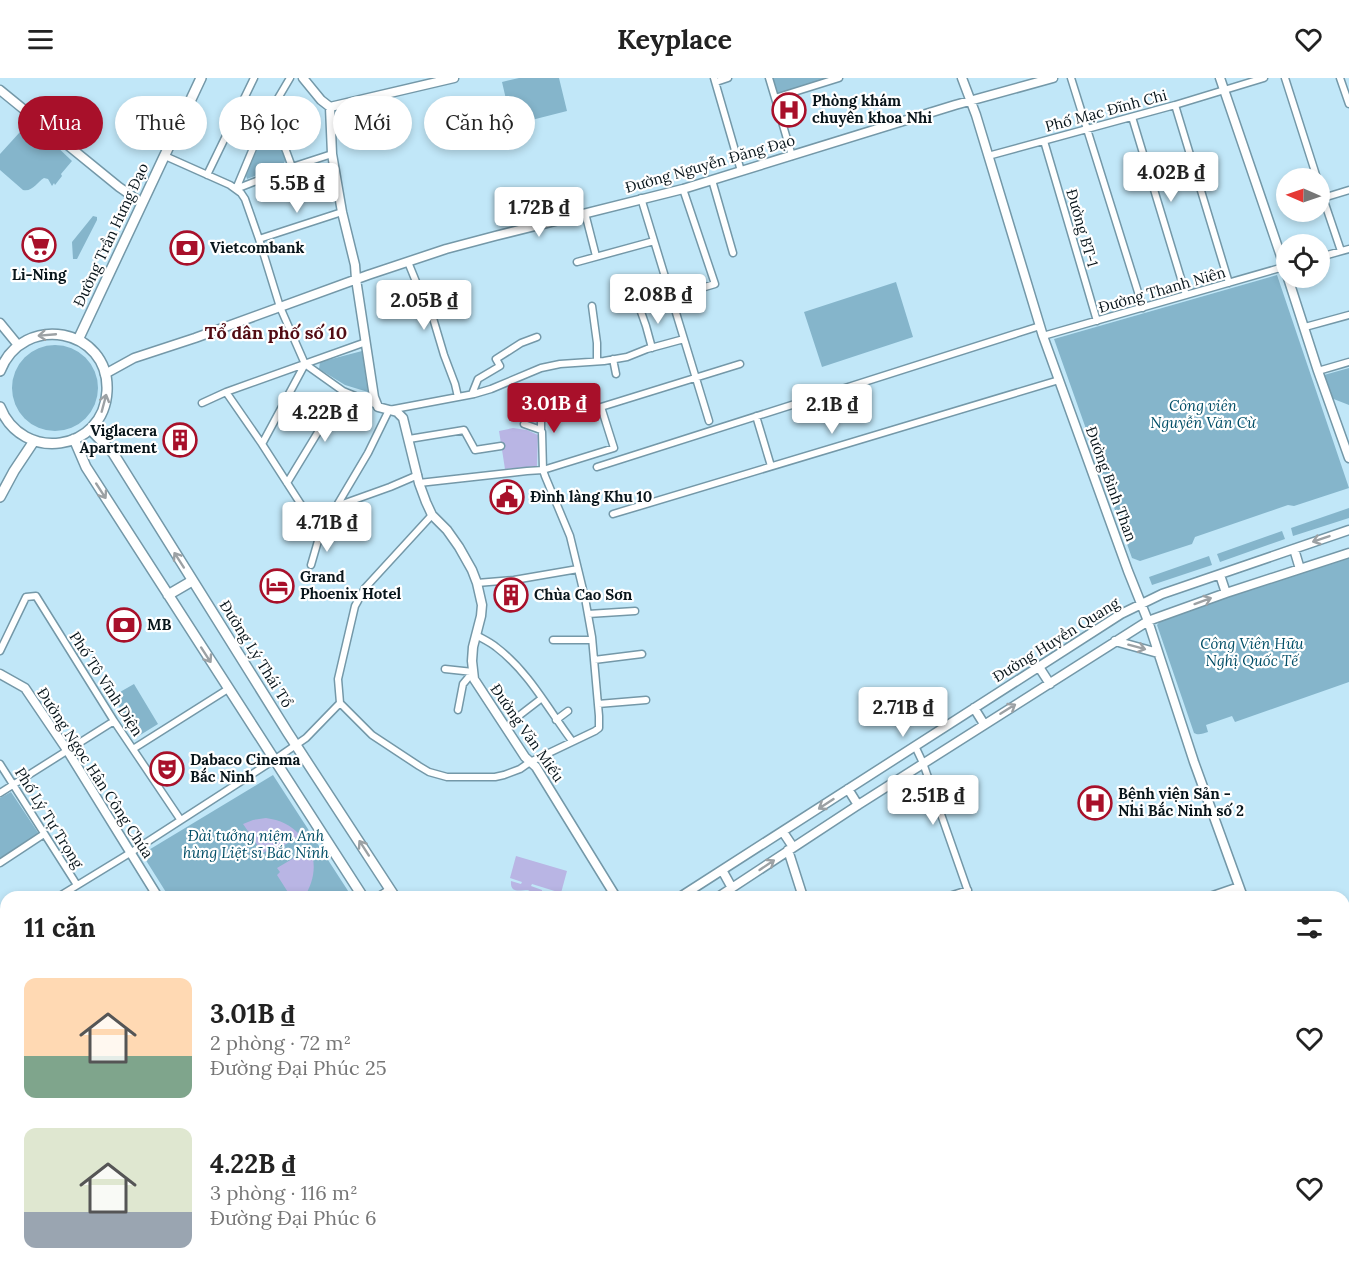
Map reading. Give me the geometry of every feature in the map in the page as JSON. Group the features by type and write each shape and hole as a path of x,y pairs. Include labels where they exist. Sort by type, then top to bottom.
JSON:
{"main road":[{"name":"Đường Trần Hưng Đạo","path":"78,340 201,78"},
{"path":"0,407 5,418 23,436 34,441 56,444 74,440 90,429 100,415 105,402 107,386 105,374 89,348 78,340 60,334 32,337 18,345 1,364"},
{"name":"Đường Lý Thái Tổ","path":"90,429 112,451 295,744 391,891"},
{"path":"74,440 86,467 359,891"},
{"path":"0,497 34,441"},
{"path":"168,596 192,581"}],"street":[{"path":"207,175 254,78"},
{"path":"279,96 290,78"},
{"path":"303,78 321,100 330,107 332,154 342,212 355,265 377,405"},
{"path":"330,107 454,78"},
{"path":"728,78 715,80 741,171"},
{"path":"769,78 792,156"},
{"name":"Đường Bình Than","path":"962,78 1043,336 1128,572 1148,621 1198,773 1241,891"},
{"name":"Đường Nguyễn Đăng Đạo","path":"105,374 134,358 408,262 495,236 683,189 1053,78"},
{"path":"1071,78 1143,308"},
{"path":"1220,78 1276,239"},
{"name":"Phố Mạc Đĩnh Chi","path":"988,156 1264,78"},
{"path":"1285,78 1314,168"},
{"path":"1340,78 1349,104"},
{"path":"775,98 835,79"},
{"path":"0,90 119,187 142,203"},
{"path":"1174,105 1229,283"},
{"path":"1132,117 1186,295"},
{"name":"Đường BT-1","path":"1044,141 1097,321"},
{"path":"236,189 252,150"},
{"path":"285,150 292,167"},
{"path":"236,189 332,154"},
{"path":"165,156 241,193 259,239 280,307 304,364 343,391 401,415 426,502 432,515 447,530 472,570 482,605 472,661 473,672 463,684 458,710"},
{"path":"712,180 733,254"},
{"path":"671,297 715,284 683,189"},
{"path":"1330,196 1349,190"},
{"path":"641,198 709,422"},
{"path":"259,239 342,212"},
{"path":"585,213 596,256"},
{"path":"1330,219 1341,251"},
{"path":"578,262 654,241"},
{"path":"1330,254 1349,249"},
{"path":"408,262 430,308 458,397"},
{"name":"Đường Thanh Niên","path":"1043,336 1229,283 1276,273"},
{"path":"1292,288 1318,371 1349,458"},
{"path":"592,306 597,361"},
{"path":"640,309 652,348"},
{"path":"1305,327 1349,315"},
{"path":"0,323 18,345"},
{"path":"597,467 1040,326"},
{"path":"472,394 478,379 500,366 496,359 521,343 537,337"},
{"path":"389,410 491,389 541,368 627,357 684,339"},
{"path":"202,403 226,392 366,342"},
{"path":"613,359 616,374"},
{"path":"1318,371 1349,362"},
{"path":"337,506 418,479 543,470 614,448 601,406 740,363"},
{"path":"262,444 304,364"},
{"path":"612,514 1059,380"},
{"path":"287,483 343,391"},
{"path":"226,392 320,534"},
{"path":"432,515 359,597 338,679 340,703 372,735 419,766 438,775 453,777 495,777 519,769 595,731 598,728 598,704 588,614 570,536 543,470 541,406 551,401 559,401"},
{"path":"311,565 320,534 368,453 389,410"},
{"path":"756,416 771,466"},
{"path":"524,424 541,430"},
{"path":"409,439 464,430 474,450 501,446"},
{"name":"Đường Huyền Quang","path":"689,891 1121,614 1162,594 1349,530"},
{"path":"1294,549 1300,568"},
{"path":"727,891 923,763 1148,621 1349,552"},
{"path":"477,583 514,580 578,569"},
{"path":"1220,575 1226,593"},
{"name":"Phố Tô Vĩnh Diện","path":"0,651 26,597 36,596 114,721 180,819"},
{"path":"588,614 635,611"},
{"path":"476,636 495,646 517,666 572,741"},
{"path":"553,640 592,640"},
{"path":"1115,641 1158,653"},
{"path":"594,660 642,654"},
{"path":"1038,667 1050,684"},
{"path":"445,669 473,672"},
{"name":"Đường Văn Miếu","path":"473,672 480,689 525,757 536,767 612,891"},
{"name":"Đường Ngọc Hân Công Chúa","path":"0,674 25,688 67,750 154,891"},
{"path":"133,749 228,689"},
{"path":"520,715 542,699"},
{"path":"598,704 646,700"},
{"path":"68,891 306,738 340,703"},
{"path":"974,708 984,724"},
{"path":"556,720 568,711"},
{"path":"0,794 114,721"},
{"path":"915,746 968,890 965,891"},
{"name":"Phố Lý Tự Trọng","path":"0,764 77,885"},
{"path":"848,789 858,805"},
{"path":"783,832 791,849 802,891"},
{"path":"0,863 44,834"},
{"path":"722,870 732,888"},
{"path":"1227,891 1239,887"}],"green space":[{"path":"519,78 559,78 567,111 535,119 535,96 505,96 502,82"},
{"path":"772,78 829,78 777,95"},
{"path":"18,134 18,150 60,150 72,161 55,185 54,183 52,186 48,179 44,178 32,188 23,190 0,170 0,154"},
{"path":"257,150 282,150 286,159 283,165 247,179 246,176"},
{"path":"93,216 97,217 97,220 77,259 73,259 72,242"},
{"name":"Công viên Nguyễn Văn Cừ","path":"1276,275 1276,288 1281,288 1349,488 1294,506 1288,505 1195,537 1192,544 1140,561 1132,558 1054,339"},
{"path":"896,282 913,337 822,367 804,312"},
{"path":"47,345 63,345 86,357 95,371 98,388 95,405 86,419 63,431 47,431 31,424 19,412 12,396 12,380 19,364 31,352"},
{"path":"362,351 368,392 345,385 319,369 320,362"},
{"path":"1349,368 1349,405 1331,398 1324,375"},
{"path":"1349,508 1349,518 1293,536 1291,528"},
{"path":"1282,531 1285,539 1220,562 1217,554"},
{"name":"Công Viên Hữu Nghị Quốc Tế","path":"1349,555 1349,682 1235,722 1232,716 1206,725 1208,732 1194,733 1157,625 1162,619"},
{"path":"1209,556 1212,565 1152,585 1149,577"},
{"path":"134,684 158,724 137,737 113,696"},
{"name":"Đài tưởng niệm Anh hùng Liệt sĩ Bắc Ninh","path":"273,775 348,891 165,891 142,854"},
{"path":"11,792 39,834 0,858 0,798"}],"shaded area":[{"path":"513,428 527,430 538,435 537,466 505,469 499,431"},
{"path":"266,818 285,823 300,835 269,855 266,851 263,853 243,824"},
{"path":"309,849 314,867 307,891 287,891 277,875 280,872 277,868"},
{"path":"516,856 567,871 562,891 532,884 531,886 542,891 514,890 511,881 521,884 522,882 510,878"}],"place":[{"name":"Phòng khám chuyên khoa Nhi","path":"789,110"},
{"name":"Li-Ning","path":"39,245"},
{"name":"Vietcombank","path":"187,248"},
{"name":"Viglacera Apartment","path":"180,440"},
{"name":"Đình làng Khu 10","path":"507,497"},
{"name":"Grand Phoenix Hotel","path":"277,586"},
{"name":"Chùa Cao Sơn","path":"511,595"},
{"name":"MB","path":"124,625"},
{"name":"Dabaco Cinema Bắc Ninh","path":"167,769"},
{"name":"Bệnh viện Sản - Nhi Bắc Ninh số 2","path":"1095,803"}],"district":[{"name":"Tổ dân phố số 10","path":"276,333"}]}
